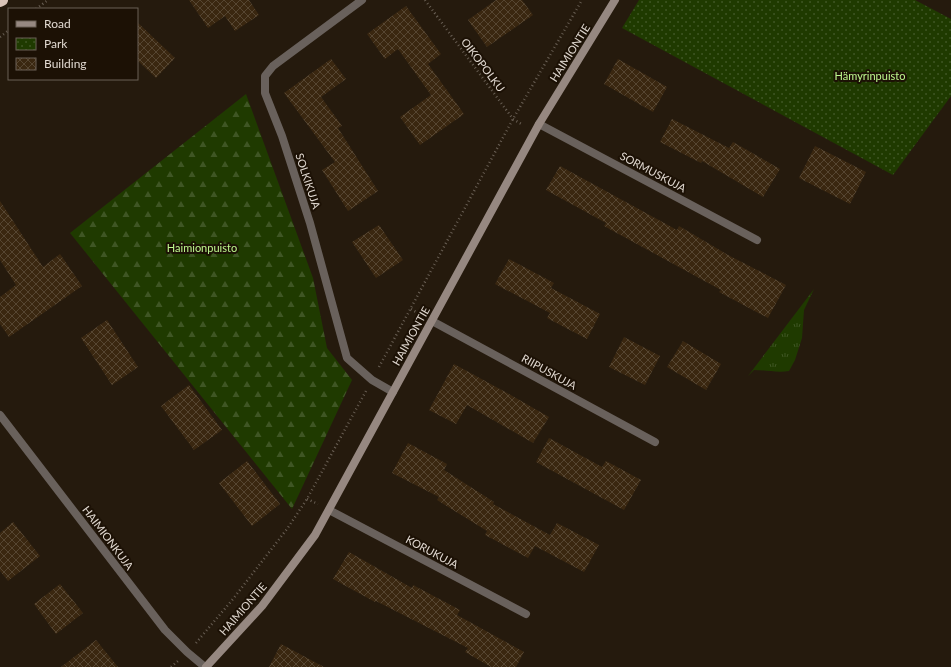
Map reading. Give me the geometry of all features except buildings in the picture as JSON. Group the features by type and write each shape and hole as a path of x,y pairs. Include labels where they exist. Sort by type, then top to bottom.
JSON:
{"street":[{"name":"SOLKIKUJA","path":"362,0 273,66 266,76 265,93 282,136 310,223 347,358 372,380 393,392"},
{"name":"HAIMIONTIE","path":"206,667 262,606 315,534 539,124 615,0"},
{"name":"SORMUSKUJA","path":"539,124 757,240"},
{"name":"RIIPUSKUJA","path":"432,321 655,442"},
{"name":"HAIMIONKUJA","path":"0,415 165,630 187,652 206,667"},
{"name":"KORUKUJA","path":"329,510 526,614"}],"path":[{"path":"37,8 48,0"},
{"name":"OIKOPOLKU","path":"425,0 513,119 535,132"},
{"path":"171,667 187,652 233,599 287,529 307,499 513,119 582,0"},
{"path":"0,37 8,31"}],"green space":[{"name":"Hämyrinpuisto","path":"639,0 915,0 951,19 951,96 893,175 622,28"},
{"name":"Haimionpuisto","path":"246,94 313,278 327,348 352,380 292,509 70,233"},
{"path":"814,289 804,310 802,338 795,360 789,371 780,372 754,370 748,376"}]}
